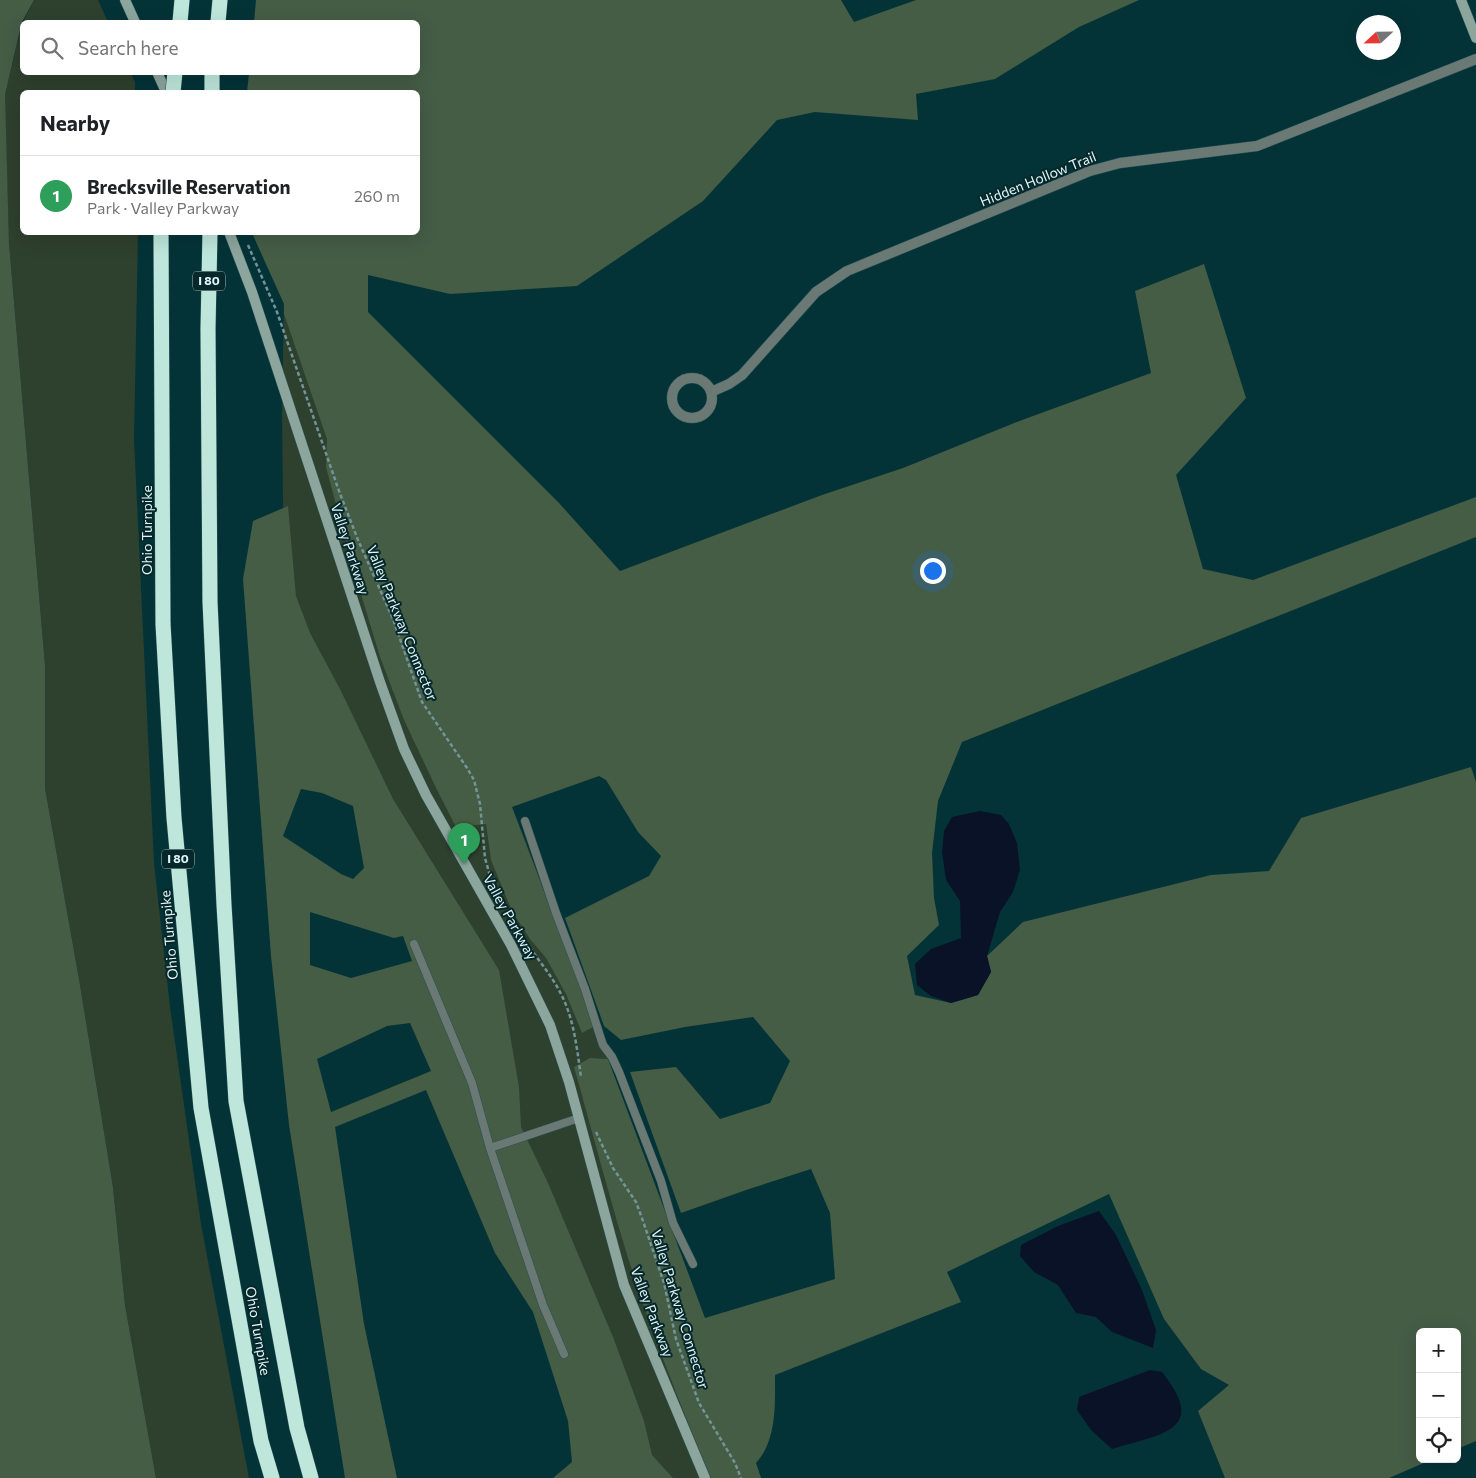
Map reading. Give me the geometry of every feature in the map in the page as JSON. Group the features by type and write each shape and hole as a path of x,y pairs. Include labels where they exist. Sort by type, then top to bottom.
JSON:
{"highway":[{"path":"218,20 220,0"},
{"path":"180,20 181,2"},
{"path":"173,90 175,75"},
{"path":"212,75 212,90"},
{"name":"Ohio Turnpike","path":"162,235 163,624 174,818 201,1108 261,1441 272,1478"},
{"name":"Ohio Turnpike","path":"210,235 208,329 210,602 236,1100 297,1428 311,1478"}],"street":[{"path":"125,0 134,20"},
{"path":"1461,0 1476,38"},
{"name":"Hidden Hollow Trail","path":"711,392 729,384 742,375 816,292 847,272 1090,171 1120,163 1257,146 1476,59"},
{"path":"158,75 165,90"},
{"name":"Valley Parkway","path":"230,235 252,292 376,673 404,749 426,795 511,945 550,1025 569,1082 624,1285 704,1478"},
{"path":"686,379 698,379 704,382 711,392 711,406 701,416 687,418 676,411 672,405 672,392 675,386 686,379"}],"lane":[{"path":"525,821 603,1045 612,1057 619,1072 661,1181 673,1224 693,1264"},
{"path":"414,944 472,1084 490,1148 540,1297 564,1354"},
{"path":"490,1148 579,1118"}],"path":[{"name":"Valley Parkway Connector","path":"246,241 277,312 338,491 393,619 422,702 467,768 478,790 485,858 493,887"},
{"path":"521,937 553,980 566,1006 578,1052 582,1085"},
{"name":"Valley Parkway Connector","path":"595,1128 606,1155 636,1202 664,1283 676,1339 698,1403 741,1478"}],"green space":[{"path":"0,0 34,0 23,20 20,20 20,30 5,94 9,243 45,665 45,788 113,1187 125,1305 156,1478 0,1478"},
{"path":"34,0 98,0 107,20 24,20"},
{"path":"256,0 841,0 854,22 916,0 1139,0 1079,27 995,79 916,94 918,120 815,112 777,120 703,201 577,286 450,294 368,275 368,312 559,503 620,571 822,495 903,468 1022,420 1151,373 1135,291 1204,264 1246,398 1176,475 1203,569 1253,580 1476,497 1476,537 962,742 938,801 932,853 934,898 939,925 907,956 915,995 951,1003 978,995 991,972 987,956 1023,922 1211,875 1269,871 1301,818 1471,767 1476,782 1476,1441 1461,1447 1461,1328 1416,1328 1416,1463 1424,1463 1389,1478 1225,1478 1198,1411 1229,1385 1201,1369 1164,1319 1109,1194 947,1272 961,1302 775,1375 775,1410 771,1433 763,1454 756,1463 761,1478 711,1478 675,1390 642,1301 615,1214 574,1067 590,1058 608,1059 705,1318 835,1279 830,1213 811,1169 681,1213 630,1072 676,1067 720,1119 770,1103 790,1061 753,1017 685,1027 621,1040 604,1026 565,918 649,876 661,856 638,832 606,780 599,776 512,807 595,1026 582,1033 566,994 546,958 530,939 512,911 491,860 486,824 456,827 404,720 380,657 353,568 326,467 327,439 284,314 284,304 253,235 420,235 420,90 247,90 249,75 420,75 420,20 254,20"},
{"path":"20,33 20,75 132,75 135,82 135,90 20,90 20,235 138,235 134,439 154,863 170,1007 201,1224 249,1478 156,1478 125,1305 113,1187 45,788 45,665 9,243 6,152 0,84 8,80"},
{"path":"285,240 525,840 682,1257 761,1478 623,1478 284,588 282,414"},
{"path":"288,506 296,596 310,633 341,691 393,799 499,970 519,1087 521,1127 548,1183 613,1337 644,1421 652,1455 673,1478 553,1478 572,1462 568,1421 533,1312 495,1253 426,1090 335,1127 364,1324 397,1478 345,1478 289,1125 271,956 243,579 253,521","holes":["301,789 322,793 353,806 364,868 353,879 341,874 283,836","310,912 394,938 403,936 412,961 351,978 310,965","410,1023 431,1071 331,1112 317,1059 387,1026"]}],"water":[{"path":"980,811 1001,815 1009,824 1017,843 1020,870 1013,892 1000,912 987,956 991,972 978,995 951,1003 931,996 917,985 915,964 931,949 961,938 960,901 946,880 942,852 944,831 952,817"},
{"path":"1099,1211 1116,1235 1142,1290 1156,1330 1153,1348 1112,1332 1096,1317 1076,1313 1058,1285 1034,1272 1020,1256 1021,1245 1058,1226"},
{"path":"1150,1370 1162,1372 1176,1392 1181,1407 1180,1419 1173,1427 1161,1434 1112,1449 1091,1430 1077,1410 1079,1397"}],"place":[{"name":"Brecksville Reservation","path":"464,864"}]}
